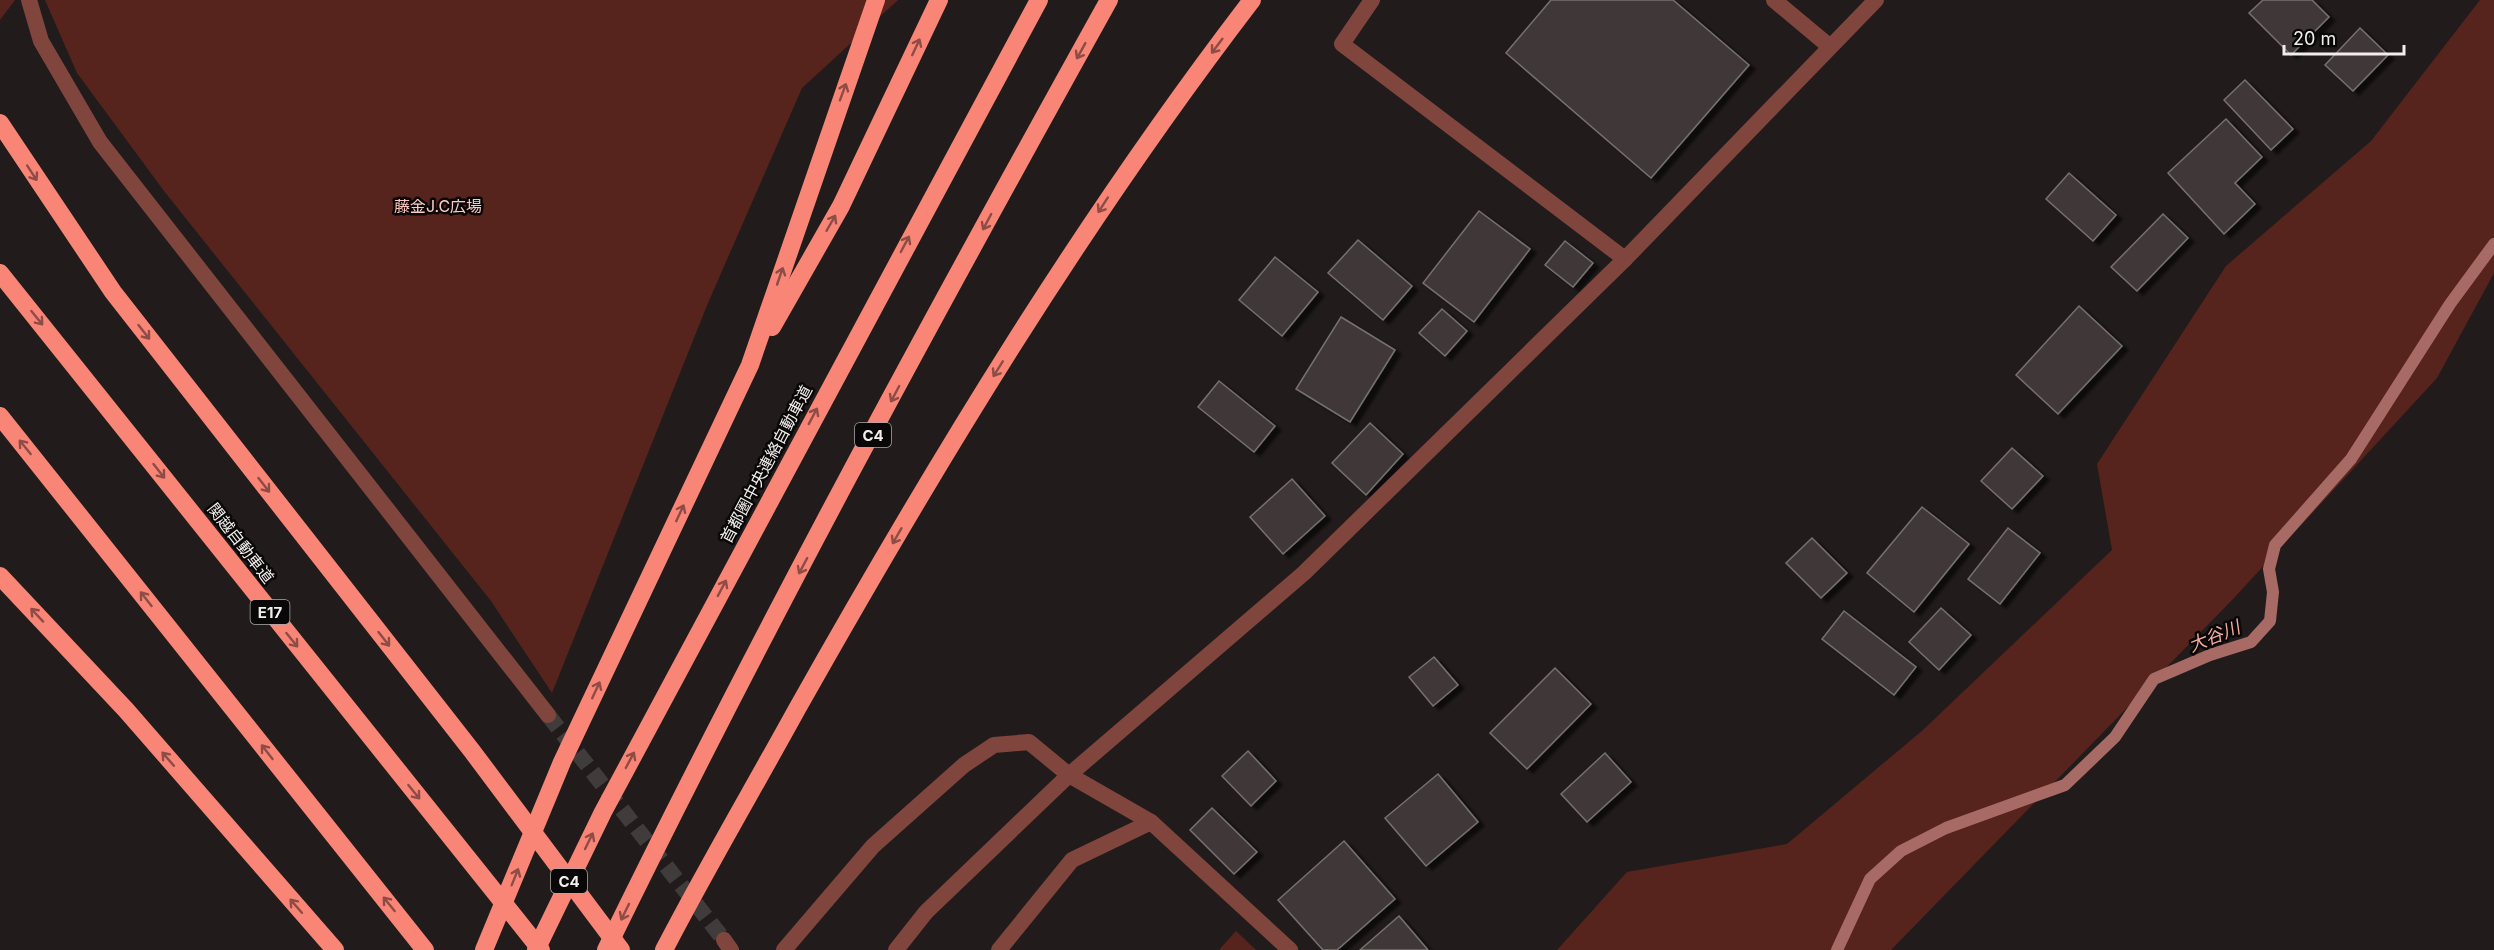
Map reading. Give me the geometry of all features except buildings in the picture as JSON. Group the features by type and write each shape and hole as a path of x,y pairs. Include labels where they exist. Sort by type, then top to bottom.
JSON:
{"highway":[{"path":"750,364 876,0"},
{"path":"484,950 562,762 750,364 841,206 939,0"},
{"name":"首都圏中央連絡自動車道","path":"536,950 603,812 958,147 1039,0"},
{"name":"C4","path":"606,950 825,525 1000,197 1109,0"},
{"path":"664,950 937,465 1120,180 1252,0"},
{"path":"0,123 113,292 472,751 621,950"},
{"name":"関越自動車道","path":"0,273 541,950"},
{"path":"0,416 426,950"},
{"path":"0,576 126,710 335,950"}],"street":[{"path":"29,0 41,41 100,142 548,715"},
{"path":"1372,0 1342,44 1625,259"},
{"path":"1774,0 1829,46"},
{"path":"896,950 926,912 1069,775 1304,573 1625,259 1876,0"},
{"path":"784,950 873,846 964,765 994,745 1029,742 1069,775 1151,822 1290,950"},
{"path":"999,950 1072,860 1151,822"}],"green space":[{"path":"0,0 15,0 0,20"},
{"name":"藤金J.C広場","path":"45,0 898,0 802,88 708,303 552,693 491,601 164,191 77,73"},
{"path":"2480,0 2494,0 2494,273 2437,378 2233,599 1891,950 1557,950 1627,872 1787,844 1923,730 2112,550 2097,464 2226,266 2371,141"},
{"path":"1236,931 1256,950 1219,950"}],"waterway":[{"name":"大谷川","path":"1837,950 1870,879 1901,851 1946,828 2065,785 2115,737 2154,679 2210,655 2251,642 2270,621 2273,592 2269,569 2275,545 2351,459 2450,304 2494,244"}],"tunnel":[{"path":"548,715 724,940"}]}
